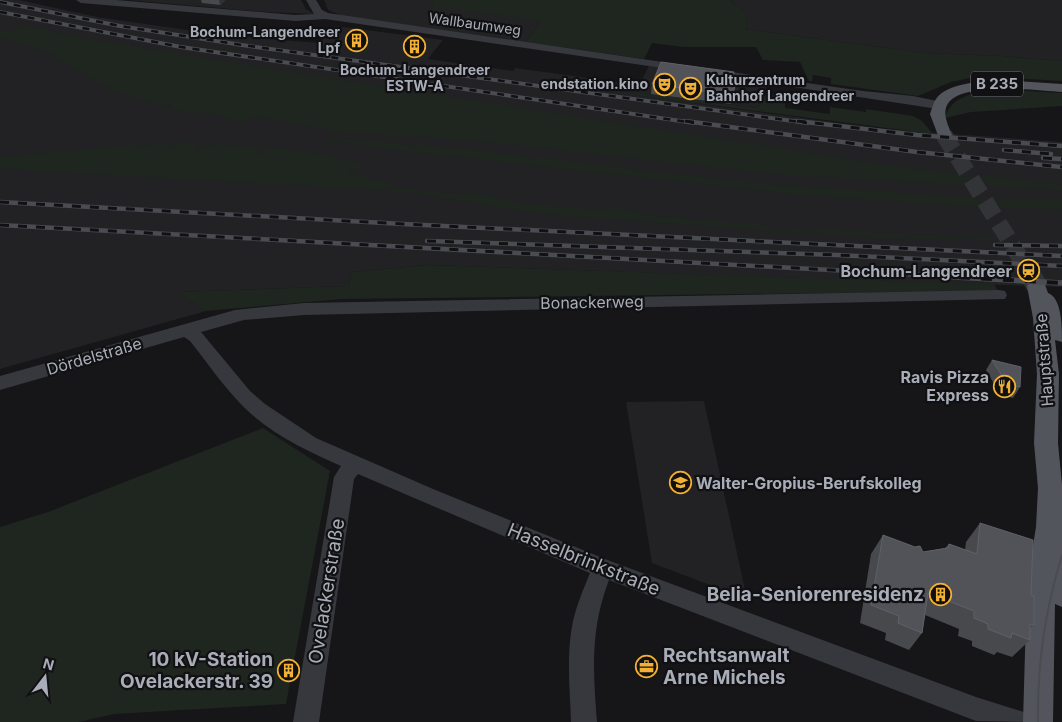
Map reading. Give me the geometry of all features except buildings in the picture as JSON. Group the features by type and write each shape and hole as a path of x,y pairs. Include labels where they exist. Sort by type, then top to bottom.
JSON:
{"main road":[{"name":"B 235","path":"937,108 951,94 982,85 1015,84 1062,88"},
{"path":"937,108 940,127 944,135"},
{"name":"Hauptstraße","path":"1038,722 1040,617 1044,558 1049,527 1050,488 1046,443 1055,376 1037,286 1053,309 1062,334"},
{"name":"Hauptstraße","path":"1050,488 1062,450"},
{"name":"Hauptstraße","path":"1049,527 1059,563 1062,594"}],"street":[{"name":"Wallbaumweg","path":"81,0 295,18 325,16 863,95 937,108"},
{"path":"311,0 318,12 325,16"},
{"name":"Bonackerweg","path":"188,332 226,318 241,315 304,309 1000,295"},
{"name":"Dördelstraße","path":"0,383 172,334 188,332"},
{"name":"Hasselbrinkstraße","path":"188,332 196,337 244,396 258,409 309,443 354,464 603,568 976,709 1018,722"},
{"name":"Ovelackerstraße","path":"306,722 344,478 354,464"},
{"path":"584,722 582,654 584,622 588,606 603,568"}],"shaded area":[{"path":"0,0 19,0 97,17 221,35 319,43 335,26 443,40 428,59 513,71 515,68 639,85 649,66 766,84 765,93 756,93 760,98 758,108 636,92 634,95 883,129 1062,142 1062,287 428,265 352,272 348,286 178,292 206,311 0,369"},
{"path":"128,0 301,0 306,9 314,14 266,12"},
{"path":"324,0 432,0 434,13 441,0 492,0 540,21 526,42 343,16 328,10"},
{"path":"432,0 732,0 731,2 747,13 746,29 924,53 1062,61 1062,81 996,77 970,78 951,82 918,96 831,84 831,78 813,75 812,81 809,81 800,62 763,60 756,47 683,47 652,43 644,59 526,42 540,21 440,7 433,14"},
{"path":"732,0 1062,0 1062,61 924,53 746,29 747,13 731,2"},
{"path":"24,25 65,35 271,69 887,165 958,174 960,176 980,177 979,175 1062,185 1062,190 785,175 467,140 346,133 253,116 245,123 207,112 200,114 169,109 173,106 168,104 164,106 112,90 46,52 6,38 0,40 0,30 9,32"},
{"path":"992,90 1062,93 1062,106 971,112 945,118 952,105 963,97"},
{"path":"636,92 758,108 760,98 753,97 753,94 772,94 785,101 785,108 830,114 830,107 866,112 866,109 913,116 922,121 933,134 633,95"},
{"path":"327,138 405,143 404,146 415,147 416,144 529,156 529,159 538,157 634,169 635,172 642,173 644,170 753,183 972,198 974,200 1062,200 1062,209 978,207 802,195 378,148 326,140"},
{"path":"172,142 168,147 176,148 180,142 199,143 195,149 203,150 211,144 261,147 258,153 264,154 269,147 322,154 363,164 360,168 351,168 348,172 395,185 386,190 0,169 0,157 139,144 138,149 145,148 149,143"},
{"path":"393,188 415,189 452,195 478,193 519,203 598,210 612,208 635,210 639,214 670,218 677,215 685,219 701,221 707,219 739,224 758,224 771,228 812,231 816,228 903,235 992,238 994,240 850,236 572,216 528,212 390,191"},
{"path":"428,265 994,284 998,291 342,299 206,311 177,292 348,286 352,272"},
{"name":"Walter-Gropius-Berufskolleg","path":"704,401 747,599 652,563 626,402"},
{"path":"263,428 330,471 286,704 114,714 79,722 0,722 0,527 48,512"}],"tunnel":[{"path":"944,135 1032,277"},
{"path":"1031,276 1037,286"}],"tram line":[{"path":"1038,722 1039,679 1043,637 1062,555"}],"railway":[{"path":"0,2 120,26 242,45 807,123"},
{"path":"0,12 181,47 694,123"},
{"path":"685,121 917,152 1062,167"},
{"path":"797,121 917,135 1062,146"},
{"path":"1004,150 1051,154"},
{"path":"1043,158 1062,159"},
{"path":"0,202 403,224 1062,256"},
{"path":"0,225 960,277"},
{"path":"427,241 837,255 1062,266"},
{"path":"995,245 1062,246"},
{"path":"937,276 1062,283"}],"place":[{"name":"Bochum-Langendreer Lpf","path":"356,40"},
{"name":"Bochum-Langendreer ESTW-A","path":"415,47"},
{"name":"endstation.kino","path":"664,84"},
{"name":"Kulturzentrum Bahnhof Langendreer","path":"690,88"},
{"name":"Bochum-Langendreer","path":"1028,271"},
{"name":"Ravis Pizza Express","path":"1005,386"},
{"name":"Walter-Gropius-Berufskolleg","path":"680,483"},
{"name":"Belia-Seniorenresidenz","path":"940,594"},
{"name":"Rechtsanwalt Arne Michels","path":"647,666"},
{"name":"10 kV-Station Ovelackerstr. 39","path":"289,670"}]}
